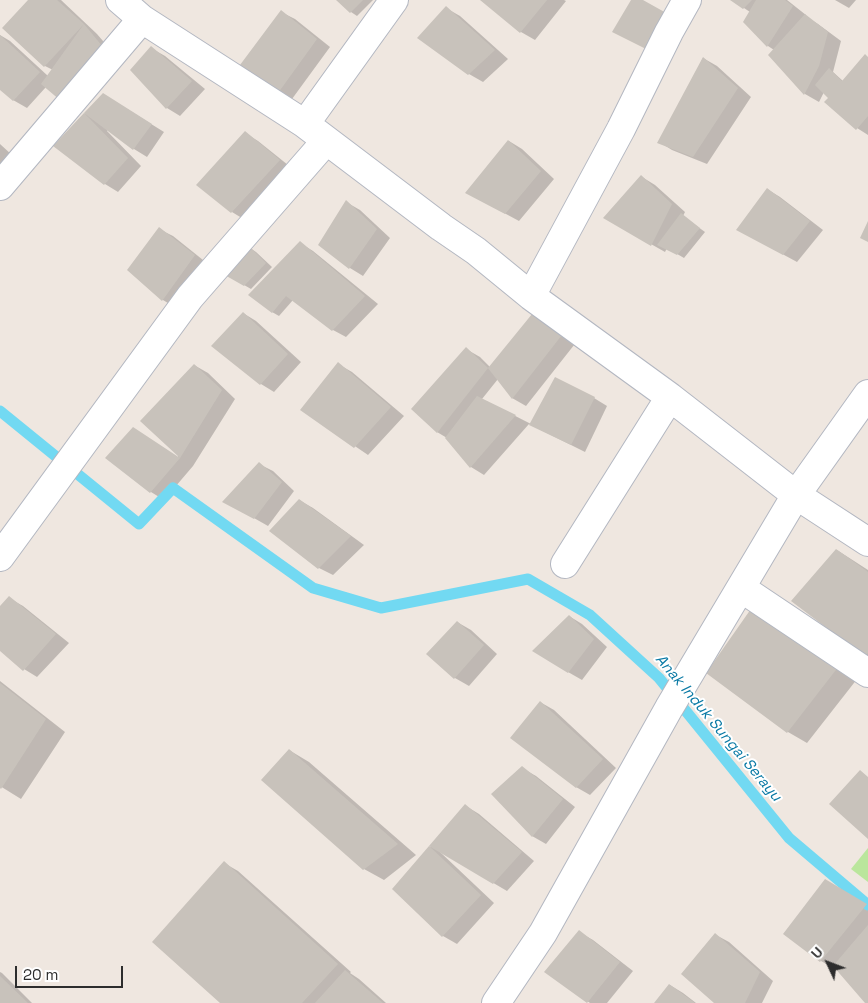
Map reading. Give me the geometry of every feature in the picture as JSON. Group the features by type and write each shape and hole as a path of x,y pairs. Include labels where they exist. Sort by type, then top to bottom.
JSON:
{"street":[{"path":"120,0 142,19 305,124 441,227 476,251 531,296 670,397 796,495 868,542"},
{"path":"305,124 394,0"},
{"path":"531,296 621,130 669,32 688,0"},
{"path":"0,186 142,19"},
{"path":"0,557 190,297 326,141"},
{"path":"496,1003 542,933 669,708 796,495 868,394"},
{"path":"565,564 670,397"},
{"path":"741,588 868,673"}],"green space":[{"path":"868,848 868,882 851,869"}],"building":[{"path":"28,0 57,0 84,24 44,67 2,28"},
{"path":"336,0 363,0 350,13"},
{"path":"480,0 547,0 520,33"},
{"path":"631,0 643,0 668,14 652,52 612,32"},
{"path":"730,0 752,0 743,9"},
{"path":"756,0 785,0 793,6 767,47 743,22"},
{"path":"446,6 495,50 468,75 417,38"},
{"path":"281,10 317,39 278,93 237,69"},
{"path":"805,14 828,32 819,66 804,95 768,55"},
{"path":"84,24 102,46 61,101 41,84"},
{"path":"0,35 40,72 13,101 0,90"},
{"path":"151,46 192,81 166,109 130,70"},
{"path":"865,54 868,57 868,116 856,130 824,102 828,98 815,85 829,68 842,81"},
{"path":"703,57 738,88 693,157 657,143"},
{"path":"103,93 152,124 133,150 84,113"},
{"path":"84,113 128,158 104,185 53,146"},
{"path":"245,131 280,160 231,213 196,185"},
{"path":"508,140 541,171 505,214 465,193"},
{"path":"641,175 672,204 651,246 603,218"},
{"path":"767,188 810,221 783,255 736,230"},
{"path":"346,200 377,229 349,269 318,245"},
{"path":"681,213 700,228 677,255 657,245"},
{"path":"868,221 868,242 860,238"},
{"path":"159,227 195,255 162,301 127,270"},
{"path":"300,241 365,296 332,331 286,296 272,313 248,295"},
{"path":"250,247 266,263 244,286 223,274"},
{"path":"541,303 565,331 512,399 488,368"},
{"path":"243,312 288,354 260,385 211,346"},
{"path":"466,347 488,368 437,433 411,409"},
{"path":"338,362 391,407 354,448 300,410"},
{"path":"194,364 222,390 180,458 140,421"},
{"path":"555,377 595,397 571,445 529,425"},
{"path":"477,396 516,415 470,468 445,438"},
{"path":"133,427 180,458 150,493 105,458"},
{"path":"259,462 282,482 254,519 222,502"},
{"path":"299,499 351,536 318,569 269,531"},
{"path":"836,549 868,572 868,653 865,657 791,601"},
{"path":"9,596 56,634 23,671 0,651 0,606"},
{"path":"753,606 842,662 787,733 706,673"},
{"path":"569,615 594,639 568,673 532,651"},
{"path":"457,621 484,645 454,679 426,654"},
{"path":"0,683 46,719 1,789 0,788"},
{"path":"540,701 603,759 576,788 510,738"},
{"path":"289,749 398,844 363,870 261,780"},
{"path":"522,766 563,799 532,837 491,794"},
{"path":"860,770 868,777 868,839 829,804"},
{"path":"465,804 522,852 493,884 429,846"},
{"path":"429,846 481,895 442,937 392,889"},
{"path":"224,861 338,964 302,1003 220,1003 152,942"},
{"path":"825,879 867,904 820,962 783,934"},
{"path":"868,925 868,1003 865,1003 833,966"},
{"path":"579,930 620,962 587,1003 544,972"},
{"path":"715,933 760,972 745,1003 714,1003 681,974"},
{"path":"345,970 383,1003 315,1003"},
{"path":"0,976 28,1003 0,1003"},
{"path":"669,984 695,1003 654,1003"}],"waterway":[{"name":"Anak Induk Sungai Serayu","path":"0,411 139,524 173,488 313,588 381,608 528,579 590,615 659,678 789,838 868,905"}]}
